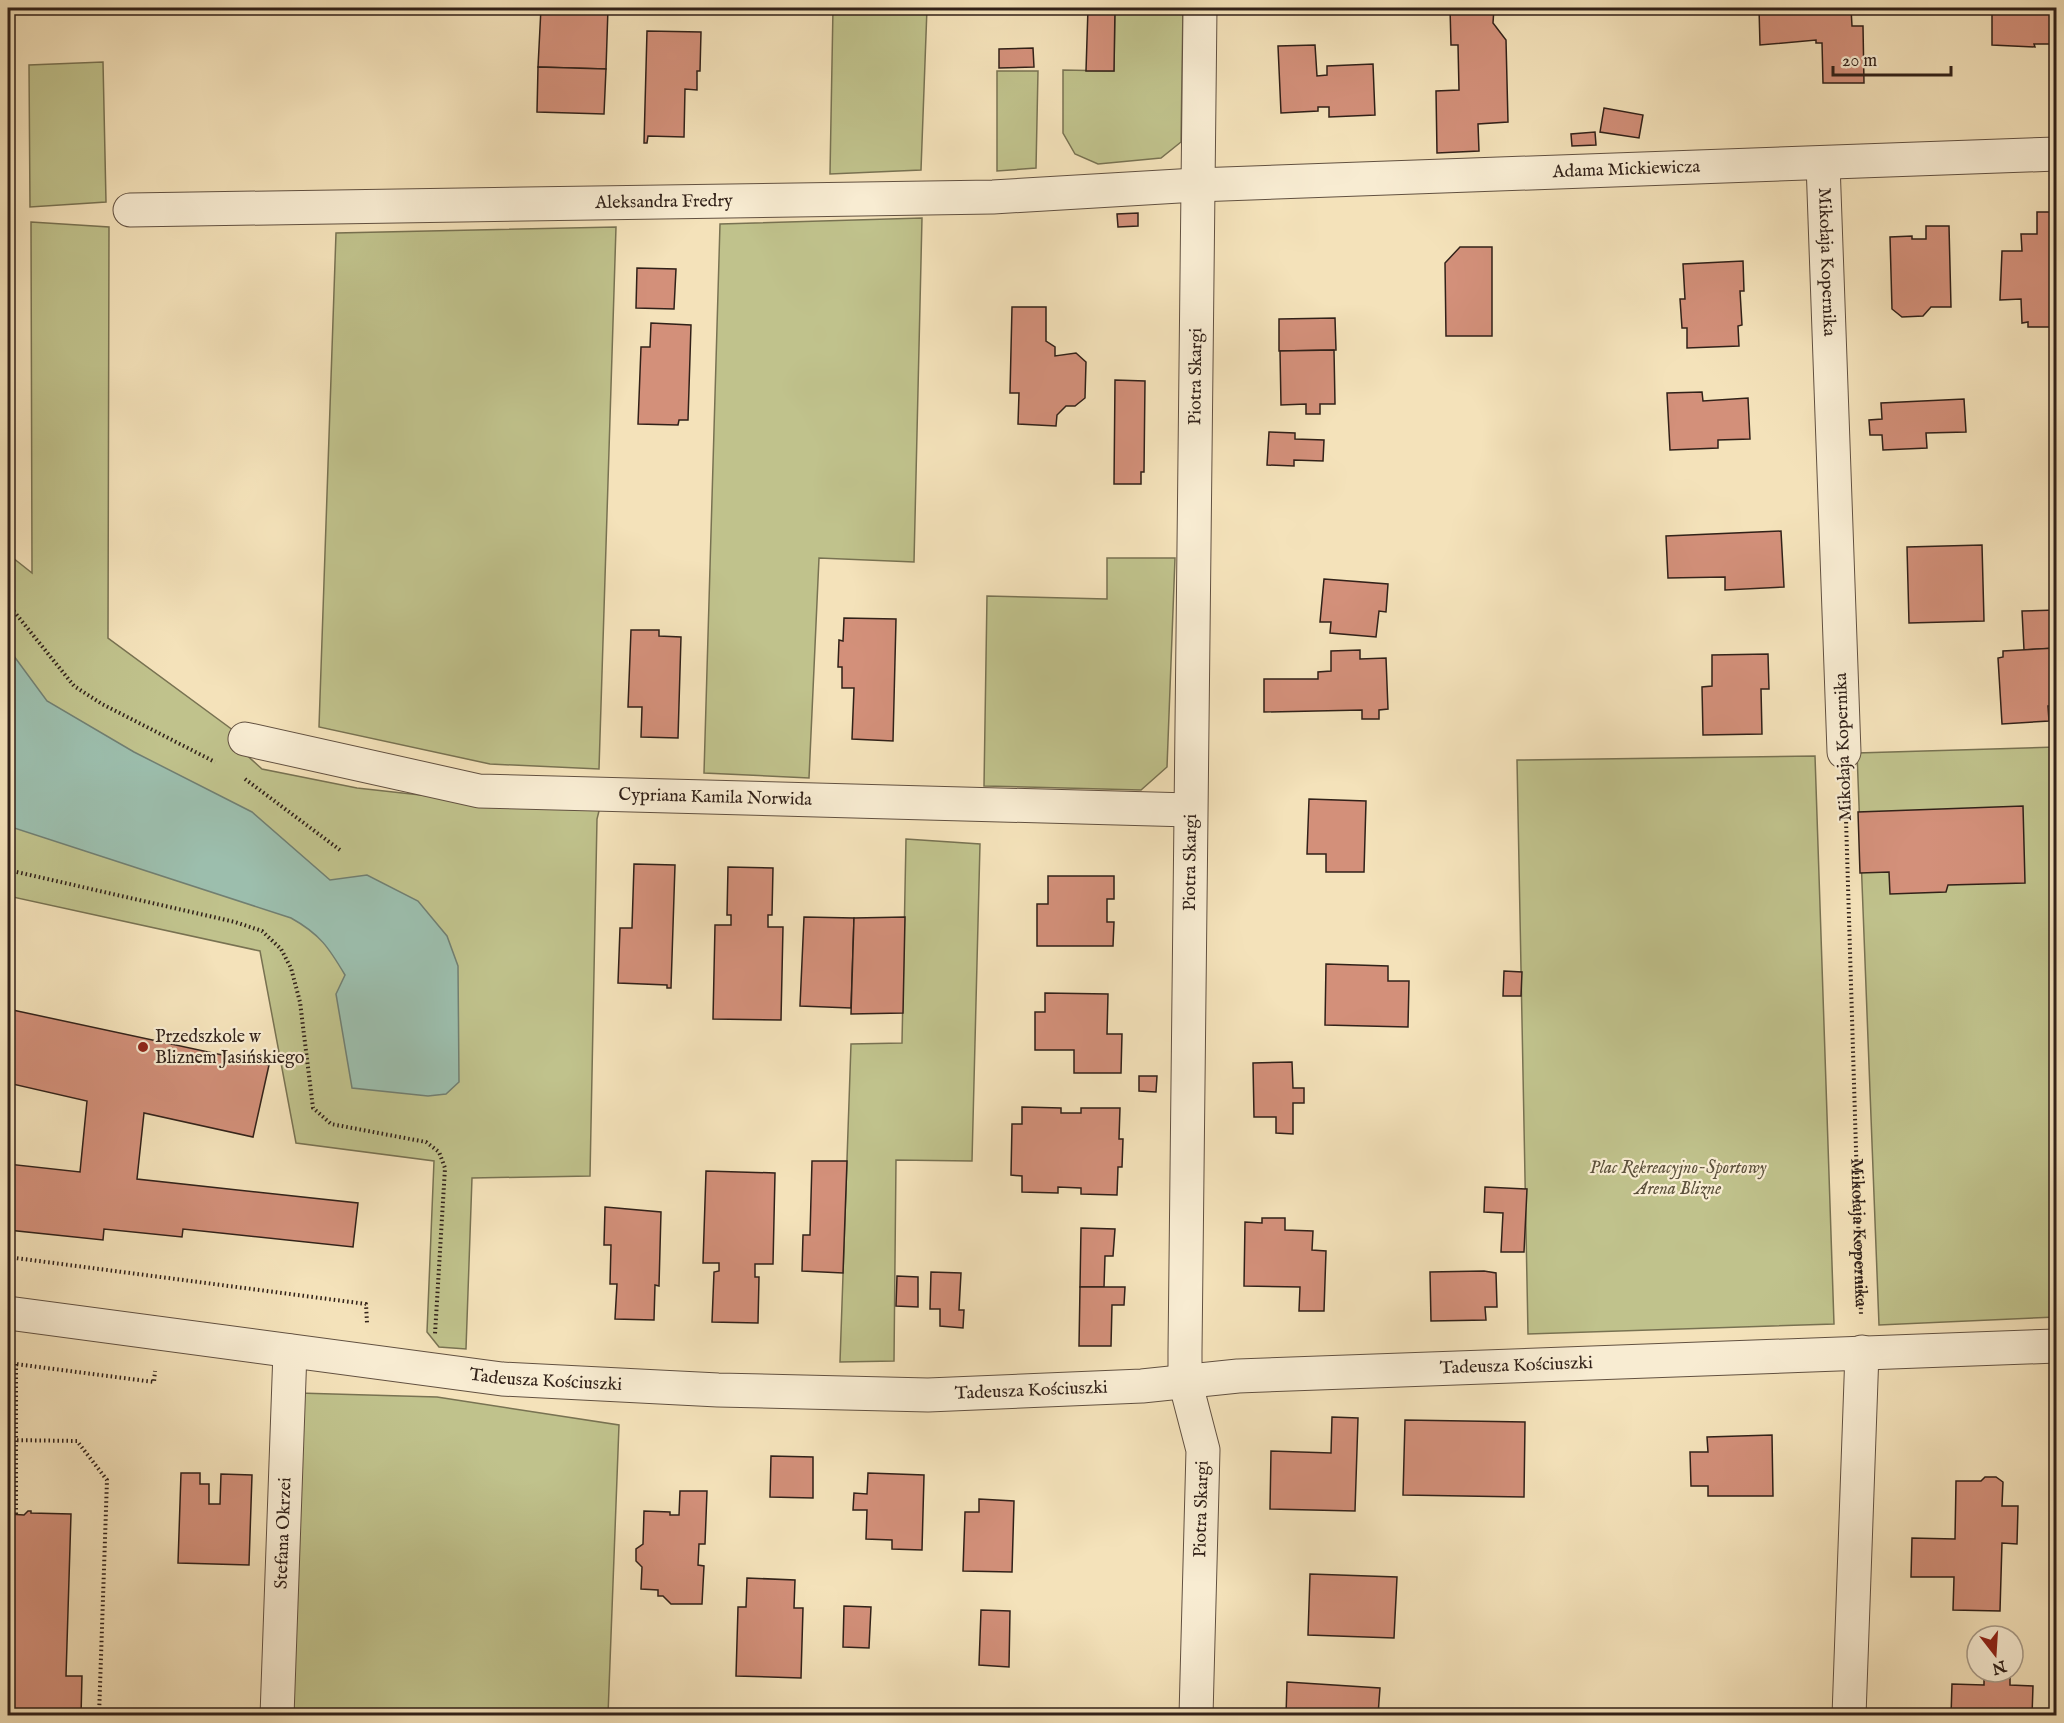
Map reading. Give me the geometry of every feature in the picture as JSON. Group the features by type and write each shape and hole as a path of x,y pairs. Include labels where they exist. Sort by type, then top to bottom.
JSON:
{"street":[{"name":"Piotra Skargi","path":"1196,1716 1203,1450 1185,1381 1196,185 1200,8"},
{"name":"Adama Mickiewicza","path":"1196,185 2056,153"},
{"name":"Mikołaja Kopernika","path":"1823,163 1844,752"},
{"name":"Aleksandra Fredry","path":"130,210 993,197 1196,185"},
{"name":"Cypriana Kamila Norwida","path":"245,739 479,791 1190,810"},
{"name":"Tadeusza Kościuszki","path":"8,1313 502,1380 718,1390 928,1395 1142,1386 1238,1376 2056,1346"},
{"name":"Stefana Okrzei","path":"277,1716 290,1351"},
{"path":"1849,1716 1862,1352"}],"path":[{"path":"8,604 74,686 102,704 187,745 225,768"},
{"name":"Mikołaja Kopernika","path":"1844,752 1861,1320"},
{"path":"235,773 340,850"},
{"path":"8,870 235,922 262,931 281,949 291,968 300,1002 313,1108 331,1124 426,1142 439,1152 445,1168 433,1370"},
{"path":"8,1257 366,1304 365,1323 375,1324"},
{"path":"8,1363 16,1364 16,1514"},
{"path":"8,1440 77,1441 107,1480 99,1716"}],"green space":[{"path":"833,8 927,8 921,170 830,174"},
{"path":"1115,8 1183,8 1181,142 1161,158 1098,164 1075,154 1063,133 1063,70 1114,71"},
{"path":"103,62 106,202 30,207 29,65"},
{"path":"997,71 1038,71 1036,168 997,171"},
{"path":"922,218 914,562 819,558 809,778 704,773 720,224"},
{"path":"31,222 109,227 108,638 245,739 242,751 262,769 357,788 493,803 600,807 597,819 590,1176 472,1178 466,1349 439,1347 427,1332 434,1161 296,1143 260,951 8,896 8,554 32,573"},
{"path":"616,227 599,769 490,764 319,727 336,233"},
{"path":"1107,558 1175,558 1167,767 1141,790 984,786 987,596 1107,599"},
{"path":"2056,747 2056,1317 1879,1325 1857,753"},
{"name":"Plac Rekreacyjno-Sportowy Arena Blizne","path":"1815,756 1834,1324 1528,1334 1517,760"},
{"path":"906,839 980,844 972,1161 896,1160 894,1361 840,1362 851,1044 902,1043"},
{"path":"298,1393 437,1397 619,1425 608,1715 287,1716"}],"shaded area":[{"path":"8,648 47,701 134,752 252,812 330,880 367,875 418,901 447,936 458,966 459,1082 446,1094 428,1096 352,1088 336,994 345,975 323,942 291,918 8,826"}],"building":[{"path":"541,8 608,8 606,69 538,67"},
{"path":"1088,8 1115,8 1114,71 1086,71"},
{"path":"1450,8 1494,8 1493,23 1506,40 1508,122 1478,124 1479,151 1437,153 1436,91 1459,90 1458,45 1451,45"},
{"path":"1759,8 1851,8 1852,26 1863,26 1864,83 1823,83 1822,43 1816,43 1816,40 1760,45"},
{"path":"1992,8 2056,8 2056,44 2034,44 2035,47 1992,45"},
{"path":"647,31 701,32 697,90 685,89 684,137 648,136 647,143 644,143"},
{"path":"1315,45 1317,76 1327,75 1327,66 1373,64 1375,115 1329,117 1329,107 1318,107 1318,111 1281,113 1278,46"},
{"path":"1033,48 1034,67 999,68 999,49"},
{"path":"538,67 606,69 604,114 537,112"},
{"path":"1604,108 1643,115 1639,138 1600,132"},
{"path":"1595,132 1596,145 1572,146 1571,134"},
{"path":"2037,212 2056,212 2056,327 2028,327 2028,322 2022,323 2021,299 2000,300 2002,251 2022,251 2021,234 2037,234"},
{"path":"1138,213 1138,226 1118,227 1117,214"},
{"path":"1926,226 1949,226 1951,307 1931,307 1923,316 1902,317 1892,309 1890,237 1912,236 1912,239 1926,239"},
{"path":"1460,247 1492,247 1492,336 1446,336 1445,263"},
{"path":"1743,261 1744,291 1740,291 1742,325 1738,326 1739,346 1687,348 1687,328 1682,328 1680,299 1685,299 1683,264"},
{"path":"637,268 676,269 674,309 636,308"},
{"path":"1012,307 1046,307 1046,341 1055,347 1055,356 1076,353 1086,362 1085,398 1075,406 1066,406 1057,415 1056,426 1018,424 1019,393 1010,393"},
{"path":"1335,318 1336,350 1279,351 1279,319"},
{"path":"651,323 691,325 688,420 679,420 678,425 638,424 641,347 650,347"},
{"path":"1334,350 1335,404 1320,404 1320,414 1306,414 1306,404 1281,405 1280,351"},
{"path":"1115,380 1145,381 1144,472 1141,472 1141,484 1114,484"},
{"path":"1702,392 1703,401 1748,398 1750,439 1718,440 1718,448 1670,450 1667,393"},
{"path":"1964,399 1966,432 1926,433 1927,448 1883,450 1882,435 1870,435 1869,420 1882,419 1881,403"},
{"path":"1269,432 1295,433 1295,439 1324,440 1323,461 1294,460 1294,466 1267,465"},
{"path":"1781,531 1784,587 1725,590 1725,577 1668,578 1666,536"},
{"path":"1982,545 1984,621 1909,623 1907,547"},
{"path":"1324,579 1388,584 1386,612 1379,611 1376,637 1330,633 1331,622 1320,622"},
{"path":"2056,610 2056,648 2024,650 2022,611"},
{"path":"844,618 896,619 893,741 852,739 854,688 842,688 842,667 838,667 839,640 843,641"},
{"path":"631,630 659,630 659,636 681,637 678,738 641,737 642,707 628,707"},
{"path":"2056,648 2056,706 2048,706 2049,721 2002,724 1998,658 2003,657 2003,651"},
{"path":"1360,650 1360,659 1386,658 1388,709 1379,710 1379,719 1362,719 1362,710 1264,712 1264,679 1318,679 1318,672 1331,671 1331,651"},
{"path":"1768,654 1769,689 1761,689 1762,734 1703,735 1702,687 1712,686 1712,655"},
{"path":"1309,799 1366,801 1364,872 1326,872 1326,854 1307,854"},
{"path":"2023,806 2025,883 1948,885 1946,892 1890,894 1889,872 1860,873 1858,812"},
{"path":"634,864 675,865 671,988 667,988 667,985 618,983 620,928 632,928"},
{"path":"728,867 773,868 772,915 768,915 768,927 783,927 781,1020 713,1019 715,925 731,925 731,915 727,915"},
{"path":"1048,876 1114,876 1114,899 1107,899 1107,922 1114,922 1113,946 1037,946 1037,904 1048,904"},
{"path":"804,917 854,918 851,1008 800,1006"},
{"path":"905,917 903,1013 851,1014 854,918"},
{"path":"1326,964 1388,966 1388,981 1409,981 1408,1027 1325,1025"},
{"path":"1504,971 1522,972 1521,996 1503,996"},
{"path":"1045,993 1108,994 1107,1034 1122,1034 1121,1073 1074,1073 1074,1050 1035,1050 1035,1012 1045,1012"},
{"path":"8,1009 269,1065 253,1137 144,1113 137,1179 358,1203 353,1247 183,1229 182,1237 104,1229 103,1240 8,1230 8,1164 80,1172 87,1101 8,1083"},
{"path":"1292,1062 1293,1088 1304,1088 1304,1103 1293,1103 1293,1134 1276,1133 1276,1117 1254,1117 1253,1063"},
{"path":"1139,1076 1157,1076 1156,1092 1139,1091"},
{"path":"1022,1107 1061,1108 1061,1113 1081,1113 1081,1108 1120,1108 1119,1139 1123,1139 1122,1167 1118,1167 1117,1195 1081,1194 1081,1188 1058,1187 1058,1193 1022,1192 1022,1176 1011,1175 1012,1124 1022,1124"},
{"path":"812,1161 847,1161 843,1273 802,1271 803,1235 810,1235"},
{"path":"706,1171 775,1173 773,1264 755,1264 755,1277 759,1277 758,1323 712,1322 714,1272 719,1271 719,1263 703,1263"},
{"path":"1485,1187 1527,1189 1524,1252 1501,1252 1503,1213 1484,1212"},
{"path":"605,1207 661,1212 659,1286 655,1285 654,1320 615,1319 617,1284 610,1284 611,1245 604,1245"},
{"path":"1262,1218 1285,1218 1285,1230 1313,1231 1312,1250 1326,1251 1324,1311 1299,1311 1300,1287 1244,1286 1245,1222 1262,1223"},
{"path":"1081,1228 1115,1229 1113,1256 1105,1256 1104,1287 1080,1287"},
{"path":"1484,1271 1496,1273 1497,1307 1485,1307 1486,1320 1431,1321 1430,1272"},
{"path":"931,1272 961,1273 959,1310 964,1310 963,1328 940,1326 940,1309 930,1309"},
{"path":"897,1276 918,1277 918,1307 896,1306"},
{"path":"1080,1287 1125,1287 1124,1305 1112,1305 1111,1346 1079,1346"},
{"path":"1332,1417 1358,1418 1355,1511 1270,1509 1271,1451 1331,1453"},
{"path":"1405,1420 1525,1422 1524,1497 1403,1495"},
{"path":"1772,1435 1773,1496 1708,1496 1708,1486 1691,1486 1690,1452 1708,1452 1707,1437"},
{"path":"771,1456 813,1457 813,1498 770,1497"},
{"path":"181,1473 200,1473 200,1484 209,1484 209,1504 220,1504 221,1474 252,1475 249,1565 178,1563"},
{"path":"868,1473 924,1475 922,1550 892,1549 892,1540 866,1539 867,1510 853,1510 854,1493 867,1494"},
{"path":"1985,1477 1996,1477 2003,1482 2002,1506 2018,1506 2017,1544 2002,1543 2000,1611 1953,1610 1954,1577 1911,1577 1912,1538 1955,1539 1956,1481 1981,1481"},
{"path":"680,1491 707,1491 705,1544 699,1544 698,1565 704,1566 702,1604 671,1604 663,1596 658,1596 658,1590 641,1589 642,1567 636,1561 636,1549 643,1544 644,1511 670,1512 670,1515 679,1515"},
{"path":"979,1499 1014,1501 1012,1572 963,1571 965,1512 979,1512"},
{"path":"28,1511 71,1514 66,1676 82,1676 81,1716 8,1716 8,1514 24,1515"},
{"path":"1310,1574 1397,1577 1394,1638 1308,1635"},
{"path":"747,1578 795,1580 794,1608 803,1608 801,1678 736,1676 738,1607 746,1607"},
{"path":"844,1606 871,1607 869,1648 843,1647"},
{"path":"981,1610 1010,1611 1009,1667 979,1665"},
{"path":"1287,1682 1380,1688 1378,1715 1286,1716"},
{"path":"1952,1684 2033,1686 2032,1716 1951,1716"}],"place":[{"name":"Przedszkole w Bliznem Jasińskiego","path":"143,1047"}]}
